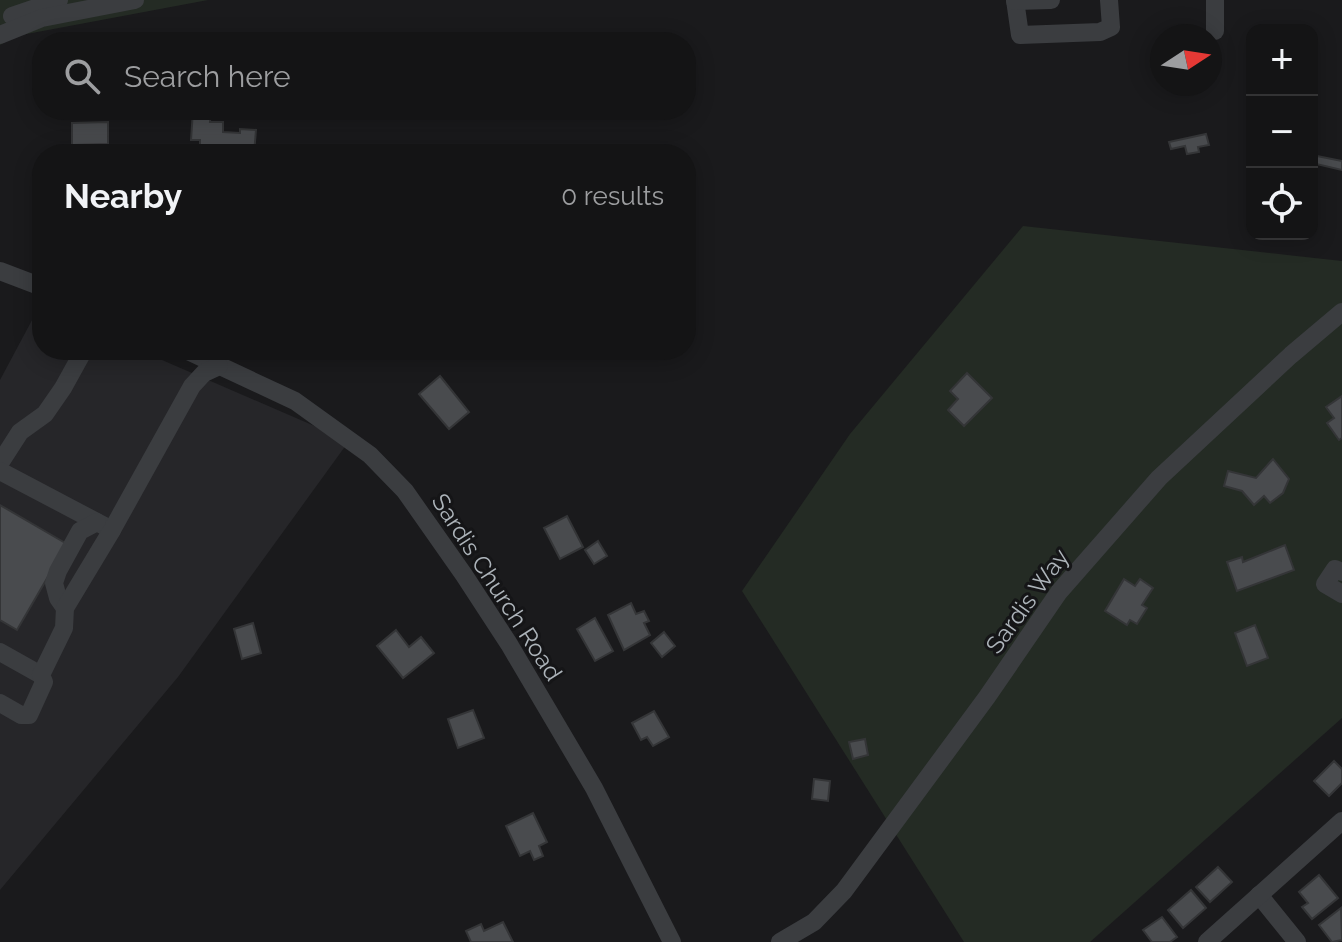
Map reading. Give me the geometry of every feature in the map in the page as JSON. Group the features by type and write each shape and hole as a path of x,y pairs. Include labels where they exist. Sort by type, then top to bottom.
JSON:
{"street":[{"path":"0,21 59,0"},
{"path":"0,35 42,18 133,0"},
{"path":"1051,0 1015,1 1020,35 1100,32 1111,27 1109,0"},
{"path":"1215,0 1215,24"},
{"path":"0,271 32,283"},
{"name":"Sardis Way","path":"780,942 814,922 844,891 987,697 1059,592 1159,478 1282,363 1340,316"},
{"path":"0,463 20,432 45,414 78,360"},
{"name":"Sardis Church Road","path":"207,360 295,401 370,455 405,491 509,644 594,788 672,942"},
{"path":"41,675 64,628 65,608 104,526 192,386 204,373 219,366"},
{"path":"0,471 104,526"},
{"path":"65,608 54,583 58,571 80,531 104,526"},
{"path":"1342,572 1335,569 1325,584 1342,594"},
{"path":"0,652 41,675 44,682 29,715 21,715 0,703"},
{"path":"1207,942 1342,821"},
{"path":"1259,895 1297,942"}],"shaded area":[{"path":"0,0 208,0 32,32 0,45"},
{"path":"1023,226 1342,261 1342,718 1090,942 964,942 742,591 850,434"},
{"path":"32,320 32,360 162,360 349,441 178,677 0,890 0,380"}],"building":[{"path":"192,120 223,122 223,132 256,130 255,144 200,144 200,140 191,140"},
{"path":"108,122 108,144 72,144 72,123"},
{"path":"1206,134 1209,145 1198,147 1199,152 1187,154 1185,146 1171,149 1169,142"},
{"path":"1318,156 1342,161 1342,170 1318,164"},
{"path":"967,373 992,398 964,426 948,410 958,399 950,391"},
{"path":"440,376 469,412 449,429 419,394"},
{"path":"1342,396 1342,438 1339,440 1327,423 1334,418 1326,407"},
{"path":"1273,459 1289,479 1283,493 1270,503 1264,496 1254,505 1242,491 1224,486 1228,471 1256,478"},
{"path":"0,505 67,544 17,630 0,620"},
{"path":"567,516 583,547 560,559 544,528"},
{"path":"598,541 607,556 594,564 585,550"},
{"path":"1285,545 1294,570 1237,591 1227,562 1242,557 1243,562"},
{"path":"1124,579 1135,586 1140,579 1153,588 1142,605 1147,608 1137,624 1130,620 1127,625 1105,611"},
{"path":"631,603 636,614 644,611 649,621 644,623 650,635 624,650 608,615"},
{"path":"595,618 613,651 595,661 577,629"},
{"path":"253,623 261,653 242,659 234,629"},
{"path":"1255,625 1268,658 1247,666 1235,633"},
{"path":"396,630 409,647 421,637 434,653 403,678 377,646"},
{"path":"664,632 675,646 662,657 651,643"},
{"path":"473,710 484,738 458,748 448,719"},
{"path":"654,711 669,737 653,746 647,737 641,740 632,723"},
{"path":"865,739 868,755 853,759 849,742"},
{"path":"1334,761 1342,769 1342,783 1329,796 1314,781"},
{"path":"814,779 830,781 828,801 812,799"},
{"path":"533,813 547,842 539,846 543,856 534,860 530,851 520,856 506,826"},
{"path":"1218,867 1232,882 1210,902 1196,887"},
{"path":"1319,875 1338,898 1312,919 1302,907 1308,903 1299,892"},
{"path":"1191,890 1206,908 1183,928 1168,910"},
{"path":"1341,908 1342,940 1332,942 1319,925"},
{"path":"1162,917 1177,937 1170,942 1152,942 1143,930"},
{"path":"503,922 513,942 471,942 466,931 481,924 484,931"}]}
